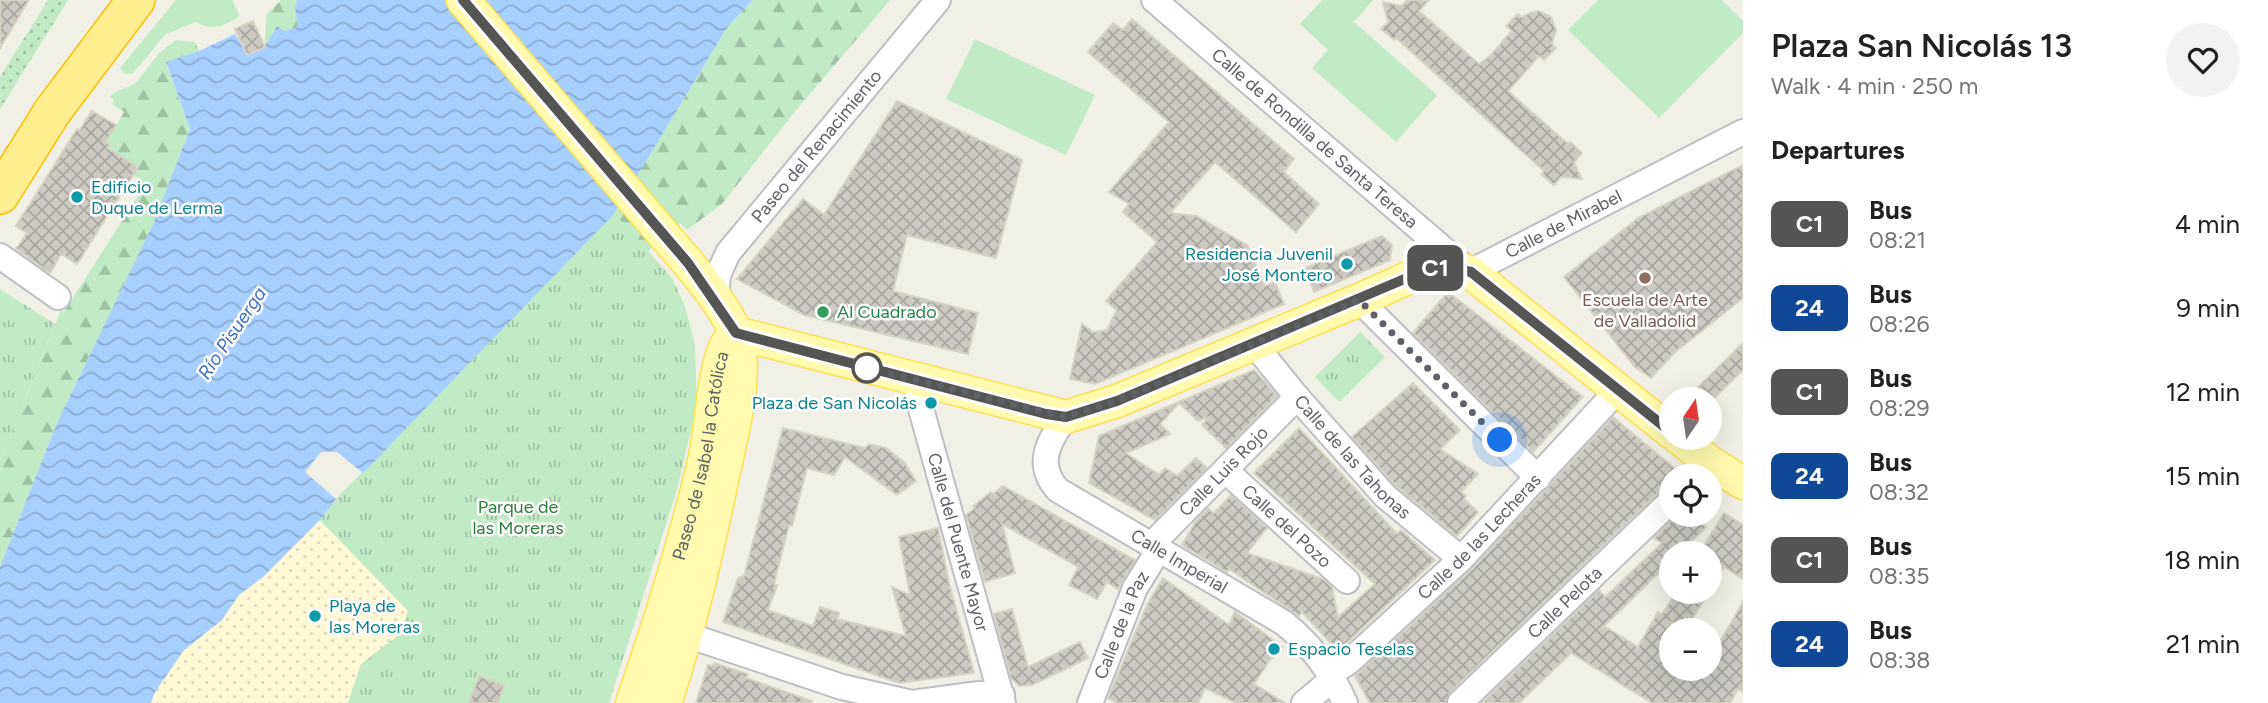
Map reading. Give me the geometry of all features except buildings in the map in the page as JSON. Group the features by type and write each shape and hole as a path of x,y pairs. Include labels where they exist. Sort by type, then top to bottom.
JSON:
{"highway":[{"path":"0,149 50,73 105,0"},
{"path":"0,195 52,112 136,0"}],"main road":[{"path":"463,0 666,236 716,301 736,333 1066,417 1117,401 1428,269 1448,267 1471,272"},
{"name":"Calle de Rondilla de Santa Teresa","path":"1471,272 1659,422"},
{"name":"Paseo de Isabel la Católica","path":"665,703 712,530 737,409 740,362 736,333"},
{"name":"Paseo de Isabel la Católica","path":"632,703 664,606 693,504 709,438 724,348 736,333"},
{"path":"1688,450 1699,464"},
{"path":"1722,476 1743,482"}],"street":[{"name":"Paseo del Renacimiento","path":"716,301 718,275 728,253 938,0"},
{"name":"Calle de Rondilla de Santa Teresa","path":"1166,4 1235,70 1471,272"},
{"path":"1235,70 1267,76 1299,104"},
{"name":"Calle de Mirabel","path":"1471,272 1743,132"},
{"path":"1331,133 1374,169 1387,201"},
{"path":"0,256 58,297"},
{"path":"1359,300 1538,478"},
{"name":"Calle de las Tahonas","path":"1254,344 1385,496 1461,559"},
{"name":"Calle del Puente Mayor","path":"915,380 1003,699"},
{"name":"Calle de las Lecheras","path":"1304,703 1331,675 1461,559 1618,390"},
{"name":"Calle Luis Rojo","path":"1156,550 1160,536 1297,397"},
{"name":"Calle Imperial","path":"1066,417 1048,446 1046,469 1050,481 1058,490 1284,623 1305,640 1331,675 1345,703"},
{"name":"Calle del Pozo","path":"1226,471 1347,581"},
{"name":"Calle Pelota","path":"1460,703 1659,512"},
{"name":"Calle de la Paz","path":"1090,703 1135,588 1156,550"},
{"path":"686,631 696,638 842,687 912,703 979,694 1003,699"}],"green space":[{"path":"48,0 68,0 0,109 0,77"},
{"path":"176,0 232,0 240,16 218,27 195,22 165,35 133,73 125,74 120,68"},
{"path":"281,0 297,0 295,7 298,27 284,31 265,47 266,15"},
{"path":"753,0 890,0 793,114 722,204 687,230 680,223 648,251 614,214 728,26"},
{"path":"1322,0 1373,0 1354,22 1437,95 1396,142 1312,68 1328,50 1300,24"},
{"path":"1598,0 1722,0 1743,21 1743,33 1659,118 1568,30"},
{"path":"975,39 1095,95 1066,155 946,99"},
{"path":"176,40 195,42 199,51 166,63 190,129 153,224 57,423 0,567 0,462 61,310 64,312 143,188 141,180 133,175 138,167 107,148 109,144 106,142 124,112 112,104 114,100 110,97 136,83 159,53"},
{"name":"Parque de las Moreras","path":"614,213 672,278 685,306 695,345 697,404 677,490 609,703 348,703 361,664 400,634 408,611 320,520 336,499"},
{"path":"0,289 55,324 0,462"},
{"path":"1360,332 1385,357 1339,402 1315,377"}],"sand":[{"name":"Playa de las Moreras","path":"320,520 408,611 400,634 361,664 348,703 151,703 155,692 184,650 222,620 239,595 263,577"}],"water":[{"name":"Río Pisuerga","path":"297,0 753,0 728,26 614,214 363,473 337,452 321,452 305,472 336,499 320,520 263,577 239,595 222,620 184,650 155,692 151,703 0,703 0,567 57,423 153,224 190,129 166,62 199,51 235,34 247,55 265,47 277,26 284,31 298,27 295,7"}],"bus line":[{"name":"C1","path":"463,0 688,263 736,333 1066,417 1117,401 1428,269 1448,267 1471,272 1659,422"}],"place":[{"name":"Edificio Duque de Lerma","path":"77,197"},
{"name":"Residencia Juvenil José Montero","path":"1347,264"},
{"name":"Escuela de Arte de Valladolid","path":"1645,278"},
{"name":"Al Cuadrado","path":"823,312"},
{"name":"Plaza de San Nicolás","path":"931,403"},
{"name":"Playa de las Moreras","path":"315,616"},
{"name":"Espacio Teselas","path":"1274,649"}],"route":[{"path":"867,368 1066,417 1117,401 1359,300 1500,440"}]}
